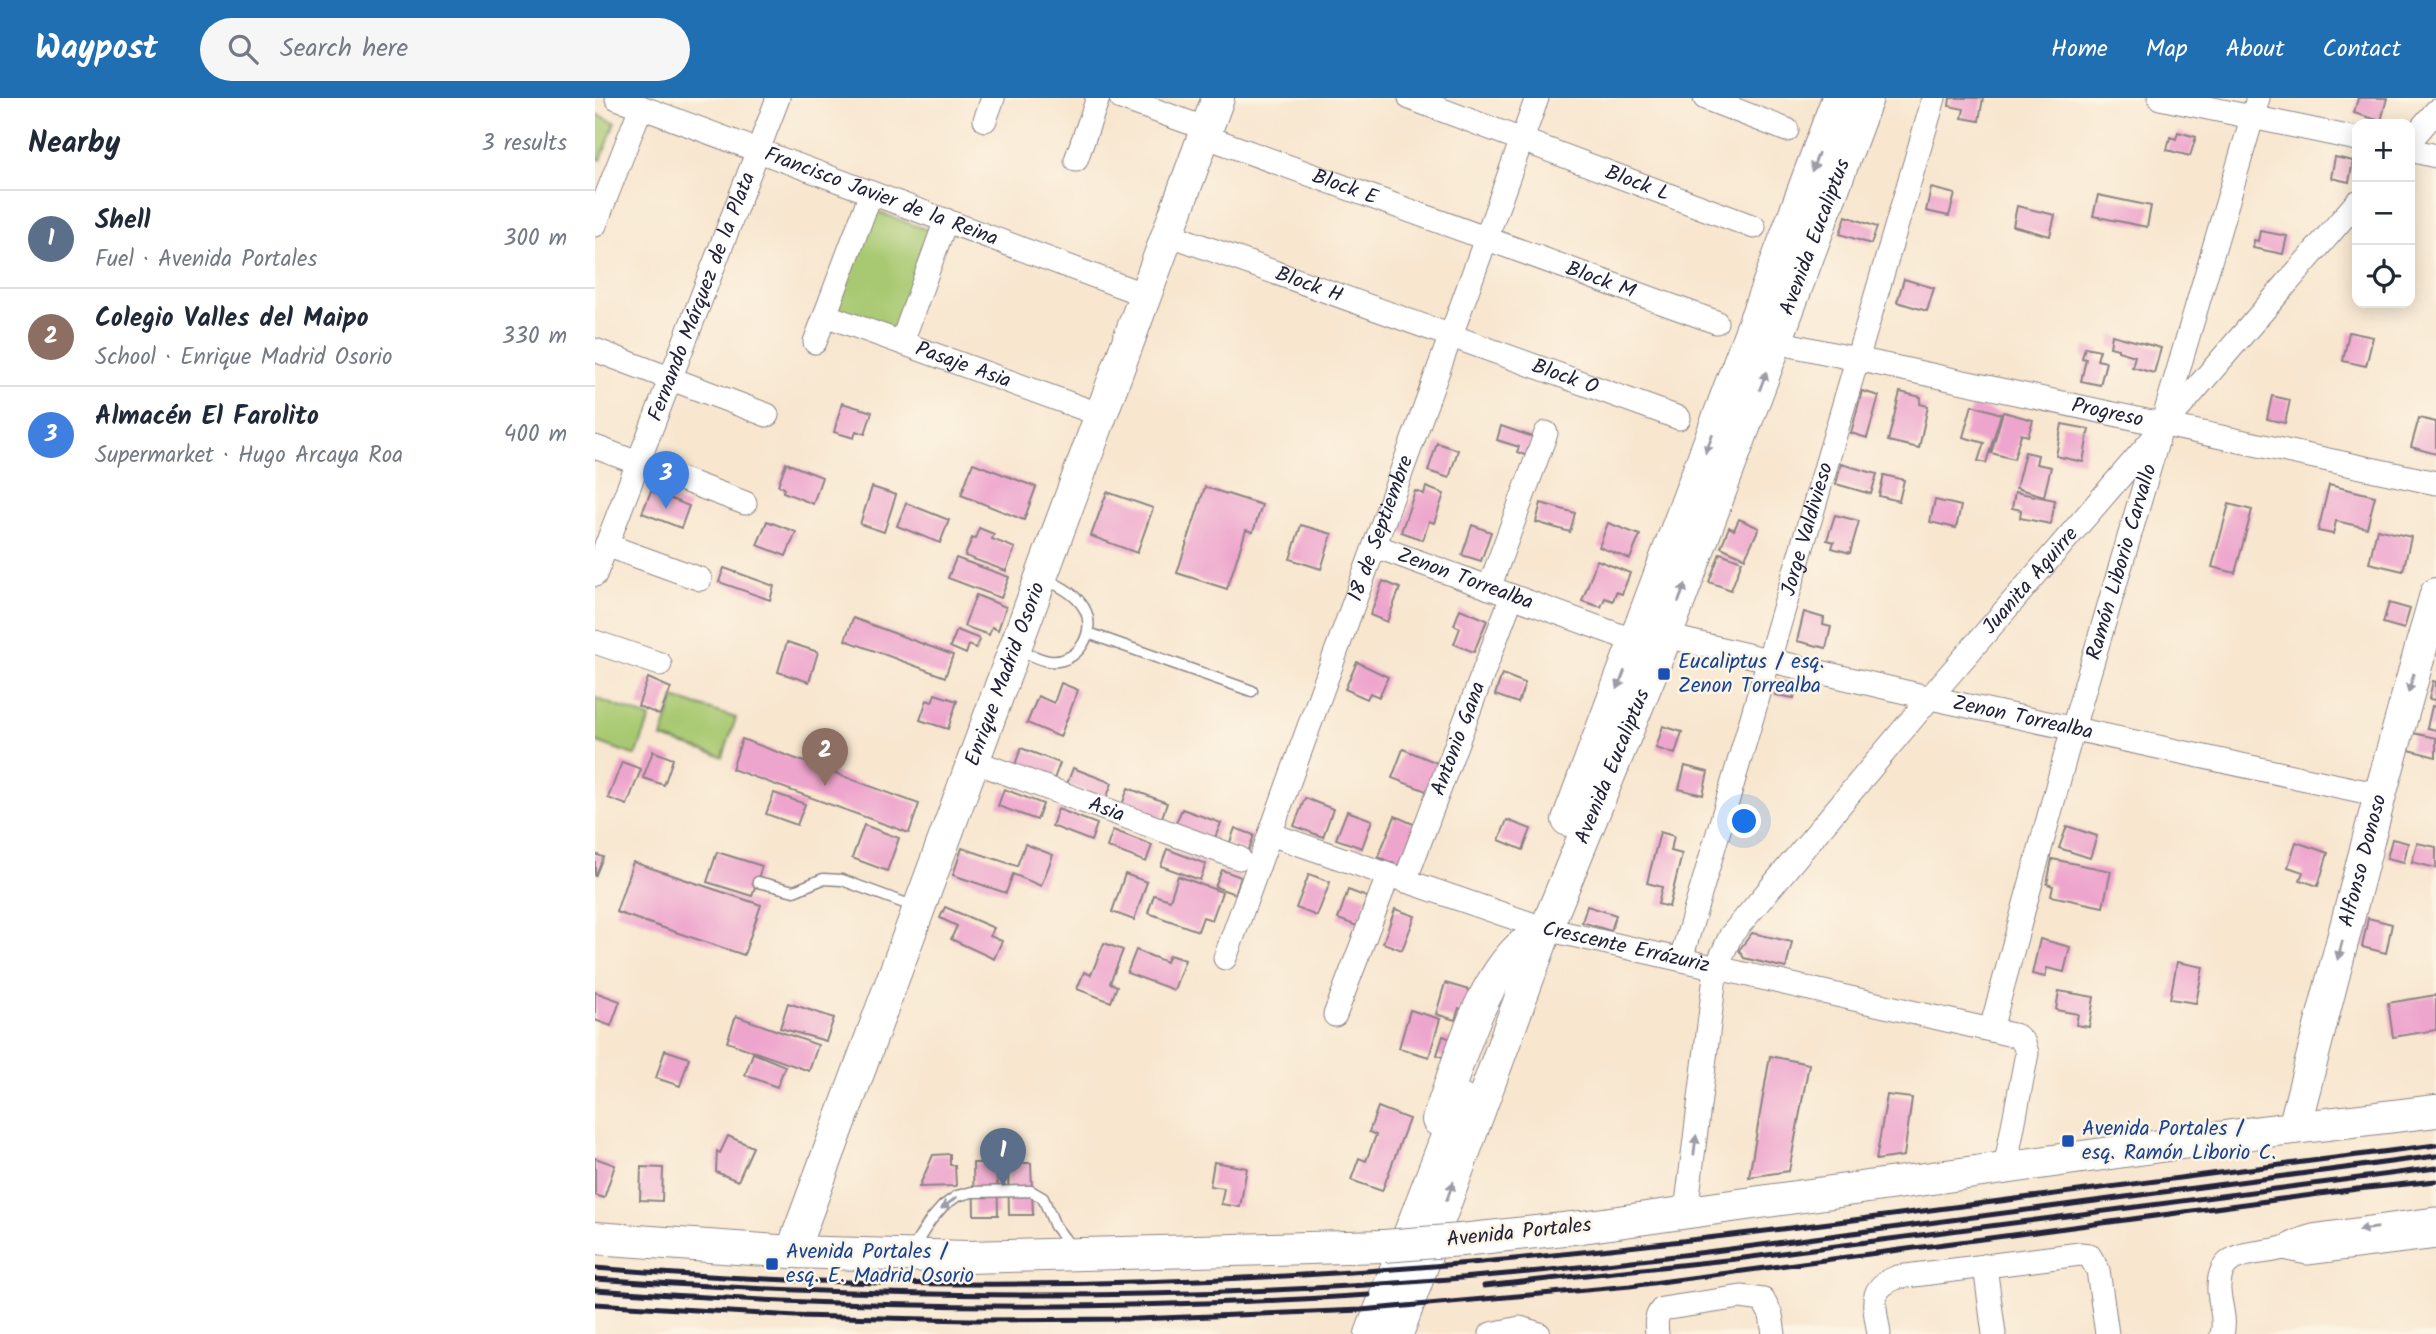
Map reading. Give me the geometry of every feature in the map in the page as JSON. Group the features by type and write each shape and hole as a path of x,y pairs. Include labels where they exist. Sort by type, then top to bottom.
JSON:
{"main road":[{"name":"Enrique Madrid Osorio","path":"792,1252 1218,98"},
{"name":"Avenida Eucaliptus","path":"1650,639 1838,98"},
{"name":"Avenida Eucaliptus","path":"1398,1266 1650,639 1777,342 1867,98"},
{"name":"Alfonso Donoso","path":"2294,1128 2380,795 2436,594"},
{"path":"1353,1247 1396,1216 1405,1200 1477,1015 1498,971 1532,933"},
{"name":"Avenida Portales","path":"595,1238 792,1252 907,1256 1076,1256 1353,1247 1398,1266 1461,1240 2436,1111"},
{"path":"1371,1334 1398,1266"},
{"path":"1397,1334 1398,1266"}],"street":[{"name":"Francisco Javier de la Reina","path":"617,98 1145,295"},
{"name":"Fernando Márquez de la Plata","path":"599,559 778,98"},
{"path":"1076,160 1098,98"},
{"name":"Block E","path":"1121,98 1486,238"},
{"name":"Block L","path":"1411,98 1754,227"},
{"name":"18 de Septiembre","path":"1225,958 1537,98"},
{"path":"1705,98 1787,130"},
{"name":"Jorge Valdivieso","path":"1681,960 1934,98"},
{"path":"2160,98 2255,108 2352,137"},
{"path":"595,225 641,107"},
{"name":"Ramón Liborio Carvallo","path":"1991,1028 2073,728 2255,108"},
{"path":"2415,135 2436,111"},
{"path":"2415,151 2436,156"},
{"path":"815,342 871,193"},
{"name":"Juanita Aguirre","path":"1686,1212 1716,968 1731,935 1930,698 2352,208"},
{"path":"902,342 946,220"},
{"name":"Block H","path":"1168,234 1451,336"},
{"name":"Block M","path":"1486,238 1716,322"},
{"name":"Pasaje Asia","path":"825,315 1101,415"},
{"name":"Block O","path":"1451,336 1679,418"},
{"name":"Progreso","path":"1777,342 2436,483"},
{"path":"595,350 768,415"},
{"path":"1489,588 1546,433"},
{"path":"595,447 745,503"},
{"name":"Zenon Torrealba","path":"1375,546 1512,596 1650,639 1769,660 1930,698 2380,795"},
{"path":"599,559 700,579"},
{"name":"Antonio Gana","path":"1335,1015 1397,878 1512,596"},
{"path":"595,642 660,664"},
{"name":"Asia","path":"973,761 1239,858"},
{"name":"Crescente Errázuriz","path":"1271,834 1397,878 1532,933 1681,960 2017,1036 2024,1043 2027,1053 2005,1168"},
{"path":"2284,1248 2313,1236 2436,1219"},
{"path":"2224,1332 2220,1280 2228,1264 2243,1253 2284,1248 2307,1253 2436,1237"},
{"path":"1879,1334 1875,1310 1877,1288 1883,1282 2080,1254 2088,1255 2098,1270 2107,1334"},
{"path":"1985,1266 1994,1334"},
{"path":"1658,1324 1662,1309 1741,1297 1755,1298 1763,1300 1768,1306 1774,1334"},
{"path":"1491,1334 1520,1328 1535,1332"}],"lane":[{"path":"1015,648 1046,661 1056,661 1073,655 1085,642 1088,633 1087,614 1083,605 1069,592 1041,577"},
{"path":"1088,633 1252,691"},
{"path":"758,882 794,891 823,879 842,880 919,909"},
{"path":"907,1256 930,1221 943,1206 957,1196 972,1192 1031,1191 1042,1198 1055,1226 1076,1256"}],"green space":[{"path":"595,114 615,122 601,160 595,157"},
{"path":"873,210 936,233 898,335 835,312"},
{"path":"595,698 650,718 636,756 595,741"},
{"path":"674,698 736,718 723,757 662,738"}],"building":[{"path":"1950,98 1983,98 1979,121 1962,118 1964,109 1949,106"},
{"path":"2358,98 2387,98 2382,119 2354,113"},
{"path":"2178,132 2196,137 2190,156 2167,150 2170,137 2176,139"},
{"path":"2335,157 2352,161 2349,182 2331,178"},
{"path":"1931,188 1955,194 1949,216 1926,211"},
{"path":"2098,195 2151,206 2147,227 2093,216"},
{"path":"2017,206 2055,215 2050,236 2013,226"},
{"path":"1846,216 1877,227 1871,244 1840,234"},
{"path":"2260,231 2287,236 2283,254 2253,248 2254,240 2258,241"},
{"path":"1904,279 1934,288 1927,311 1897,302"},
{"path":"2349,332 2373,337 2366,366 2343,361"},
{"path":"2112,335 2161,348 2154,373 2132,367 2135,356 2110,347"},
{"path":"2085,347 2100,350 2097,360 2106,362 2100,385 2081,381 2086,359 2082,358"},
{"path":"1862,391 1879,396 1867,438 1851,433"},
{"path":"1900,392 1921,397 1920,404 1928,406 1919,448 1888,441"},
{"path":"2272,396 2290,400 2285,423 2267,419"},
{"path":"842,403 872,412 865,434 856,431 854,438 834,432"},
{"path":"1972,405 2001,414 1986,463 1978,461 1984,443 1963,437"},
{"path":"2003,412 2033,420 2028,436 2021,434 2014,459 1991,453"},
{"path":"2419,418 2436,422 2436,454 2411,447"},
{"path":"2062,424 2089,429 2083,462 2056,456"},
{"path":"1501,426 1533,437 1527,456 1517,452 1519,447 1497,440"},
{"path":"1437,443 1458,450 1449,478 1428,471"},
{"path":"2025,452 2038,455 2036,464 2051,467 2044,496 2016,488"},
{"path":"786,463 822,477 813,504 783,492 784,488 778,485"},
{"path":"973,463 1036,487 1024,520 961,495"},
{"path":"1841,464 1877,474 1871,494 1836,484"},
{"path":"1884,475 1904,480 1899,501 1879,496"},
{"path":"2329,485 2375,496 2367,528 2336,521 2333,534 2318,531"},
{"path":"872,487 896,495 884,532 860,524"},
{"path":"1205,487 1262,505 1253,532 1246,530 1227,589 1177,573"},
{"path":"1426,487 1444,494 1434,523 1429,521 1423,540 1401,532 1415,491 1424,494"},
{"path":"651,491 689,506 681,528 642,513"},
{"path":"1107,492 1153,508 1137,553 1091,536"},
{"path":"2015,492 2055,500 2051,524 2020,518 2021,510 2012,508"},
{"path":"1935,500 1961,506 1956,528 1930,522"},
{"path":"906,503 949,520 940,543 897,526"},
{"path":"1541,503 1575,513 1570,532 1536,522"},
{"path":"2229,504 2252,510 2235,573 2212,567"},
{"path":"1835,515 1859,521 1850,553 1832,548 1834,542 1827,540"},
{"path":"1739,519 1759,528 1745,558 1721,547 1729,527 1734,530"},
{"path":"767,521 796,532 786,556 757,545"},
{"path":"1608,523 1640,535 1630,559 1599,547"},
{"path":"1301,525 1332,534 1321,569 1290,559"},
{"path":"1472,525 1491,532 1481,561 1462,555"},
{"path":"979,528 994,534 992,539 1015,548 1006,571 965,556"},
{"path":"2377,529 2411,537 2403,571 2369,563"},
{"path":"1720,553 1742,561 1731,590 1709,582"},
{"path":"956,558 1009,577 1001,598 948,578"},
{"path":"1597,560 1630,573 1622,594 1616,592 1613,601 1605,598 1601,607 1582,601"},
{"path":"724,568 774,586 770,600 719,582"},
{"path":"1383,581 1400,588 1387,622 1370,615"},
{"path":"976,595 1006,607 998,630 992,627 989,635 964,626"},
{"path":"2389,603 2410,609 2404,629 2383,623"},
{"path":"1460,609 1487,620 1474,652 1454,644 1460,628 1454,625"},
{"path":"1804,612 1824,618 1823,625 1831,627 1826,648 1797,641"},
{"path":"853,618 953,655 945,677 845,640"},
{"path":"957,630 980,639 976,648 969,645 966,654 950,647"},
{"path":"787,642 818,652 809,682 778,672"},
{"path":"1357,662 1388,677 1379,697 1370,693 1367,699 1345,689"},
{"path":"1502,674 1525,683 1518,703 1495,695"},
{"path":"648,678 671,688 660,715 638,706"},
{"path":"1778,680 1796,683 1794,698 1775,695"},
{"path":"2433,681 2436,682 2436,700 2429,699"},
{"path":"1061,683 1078,690 1060,737 1027,723 1038,696 1054,703"},
{"path":"935,694 957,701 948,729 920,720 927,700 932,702"},
{"path":"2432,706 2436,707 2436,730 2427,728"},
{"path":"1663,726 1682,732 1675,754 1656,748"},
{"path":"2413,733 2436,738 2436,757 2409,750"},
{"path":"742,739 919,804 909,833 732,769"},
{"path":"1021,748 1060,763 1054,779 1015,765"},
{"path":"1403,749 1440,764 1429,792 1392,778"},
{"path":"653,751 673,759 664,785 643,778"},
{"path":"622,762 641,769 627,805 608,798"},
{"path":"1685,766 1708,772 1703,795 1679,789"},
{"path":"1073,768 1112,783 1106,799 1067,784"},
{"path":"1128,788 1167,803 1161,820 1122,805"},
{"path":"1004,789 1043,804 1037,820 998,806"},
{"path":"774,793 805,804 797,825 766,814"},
{"path":"1305,798 1333,809 1323,837 1294,826"},
{"path":"1058,809 1097,824 1091,841 1052,826"},
{"path":"1182,809 1221,823 1214,840 1175,825"},
{"path":"1347,811 1372,820 1362,848 1336,839"},
{"path":"1395,816 1418,826 1402,867 1378,857"},
{"path":"1507,820 1531,829 1523,850 1499,840"},
{"path":"864,825 899,838 887,871 852,858"},
{"path":"2067,826 2097,836 2090,858 2059,848"},
{"path":"1235,828 1254,835 1248,852 1229,845"},
{"path":"1113,830 1152,845 1146,862 1107,847"},
{"path":"1660,832 1674,836 1671,851 1682,854 1669,907 1658,904 1662,887 1647,883"},
{"path":"2392,839 2408,843 2404,862 2387,858"},
{"path":"2296,842 2328,853 2318,886 2300,880 2303,872 2288,867"},
{"path":"2417,843 2436,847 2436,868 2412,862"},
{"path":"1025,844 1053,855 1041,886 1013,874 1006,893 953,875 962,848 1017,866"},
{"path":"1167,849 1206,864 1200,880 1161,866"},
{"path":"717,852 762,866 752,896 707,882"},
{"path":"595,854 603,857 595,877"},
{"path":"2052,859 2111,871 2103,907 2051,896 2053,886 2047,884"},
{"path":"633,862 761,905 744,955 616,912"},
{"path":"1222,870 1241,877 1235,894 1215,887"},
{"path":"1125,874 1147,882 1134,920 1112,912"},
{"path":"1309,874 1330,882 1317,916 1296,908"},
{"path":"1178,876 1222,892 1212,920 1203,917 1198,931 1148,913 1154,895 1170,900"},
{"path":"1348,890 1367,897 1357,926 1338,919"},
{"path":"1587,906 1616,915 1611,931 1582,922"},
{"path":"945,907 994,928 990,936 1002,941 994,959 951,939 957,926 940,918"},
{"path":"1395,909 1415,916 1402,950 1383,943"},
{"path":"2368,918 2392,924 2386,953 2362,947"},
{"path":"1752,933 1792,942 1786,968 1744,958 1739,950"},
{"path":"2040,939 2070,947 2064,972 2047,968 2045,977 2032,974"},
{"path":"1104,943 1123,950 1110,983 1117,986 1111,1002 1077,989 1084,972 1091,975"},
{"path":"1136,950 1166,962 1169,955 1185,960 1174,990 1127,973"},
{"path":"2177,962 2203,967 2196,1003 2170,999"},
{"path":"1445,983 1472,991 1466,1010 1459,1008 1455,1020 1436,1014"},
{"path":"2059,991 2094,997 2089,1027 2076,1025 2078,1014 2056,1010"},
{"path":"595,992 620,1001 611,1026 595,1020"},
{"path":"2436,995 2436,1030 2393,1037 2388,1003"},
{"path":"788,1003 834,1018 826,1041 780,1028"},
{"path":"1410,1010 1440,1019 1429,1057 1399,1048"},
{"path":"736,1016 818,1045 809,1071 727,1042"},
{"path":"1443,1036 1459,1042 1452,1061 1437,1055"},
{"path":"665,1050 689,1058 680,1086 656,1078"},
{"path":"753,1053 785,1066 777,1087 745,1075"},
{"path":"1770,1056 1809,1064 1789,1171 1749,1177"},
{"path":"1887,1095 1912,1098 1904,1156 1876,1160"},
{"path":"1378,1107 1409,1119 1382,1191 1351,1180 1359,1158 1366,1161 1376,1135 1369,1132"},
{"path":"728,1136 753,1147 738,1181 716,1172 717,1151 720,1153"},
{"path":"950,1154 950,1165 955,1165 956,1186 919,1187 933,1155"},
{"path":"595,1158 615,1165 604,1198 595,1195"},
{"path":"1214,1162 1247,1168 1240,1207 1221,1204 1224,1188 1210,1186"},
{"path":"973,1163 997,1163 998,1215 974,1215"},
{"path":"1008,1163 1031,1163 1033,1215 1009,1215"},
{"path":"641,1167 663,1168 662,1201 640,1200"}],"railway":[{"path":"595,1268 703,1276 919,1284 1135,1282 1351,1272 1458,1264 1699,1239 2436,1145"},
{"path":"595,1279 915,1294 1236,1292 1342,1286 1503,1274 1666,1257 2436,1156"},
{"path":"1484,1286 1736,1259 2436,1168"},
{"path":"595,1304 796,1316 969,1320 1137,1319 1361,1310 1630,1286 2357,1189 2436,1181"},
{"path":"595,1290 789,1301 982,1306 1175,1304 1369,1295"}],"place":[{"name":"Almacén El Farolito","path":"666,509"},
{"name":"Eucaliptus / esq. Zenon Torrealba","path":"1664,674"},
{"name":"Colegio Valles del Maipo","path":"825,786"},
{"name":"Avenida Portales / esq. Ramón Liborio C.","path":"2068,1141"},
{"name":"Shell","path":"1003,1186"},
{"name":"Avenida Portales / esq. E. Madrid Osorio","path":"772,1264"}]}
